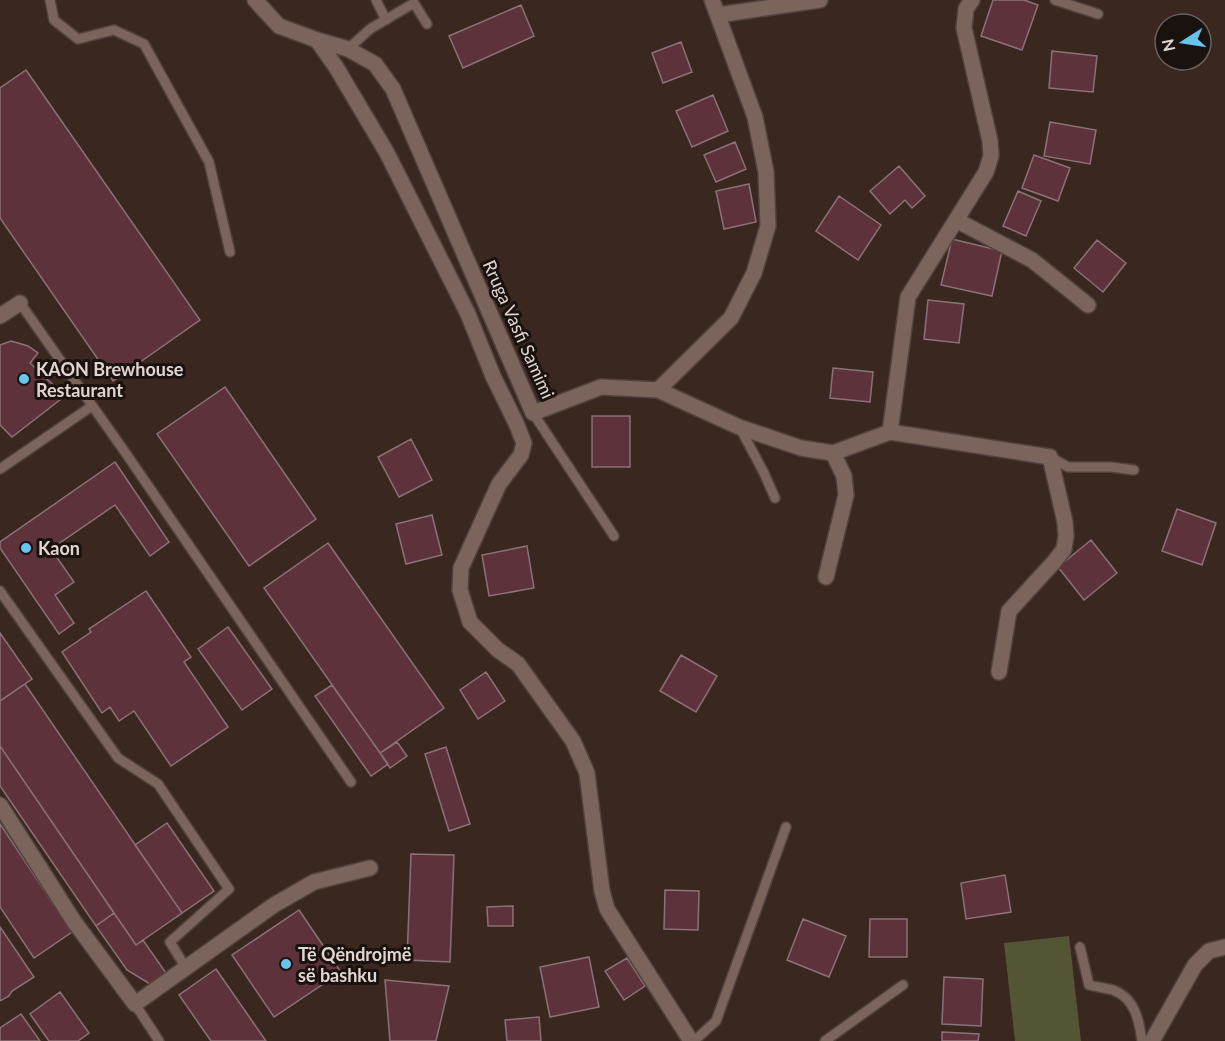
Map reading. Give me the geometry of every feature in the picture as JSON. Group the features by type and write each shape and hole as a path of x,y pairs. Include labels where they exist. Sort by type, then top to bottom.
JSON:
{"street":[{"name":"Rruga Vasfi Samimi","path":"255,0 279,26 348,49 375,64 393,89 533,413 601,387 658,390 739,427 801,448 833,453 890,432 1050,457"},
{"path":"658,390 731,318 754,273 768,226 766,172 755,117 712,0"},
{"path":"718,15 820,0"},
{"path":"890,432 908,297 986,172 991,156 990,141 964,28 966,9 972,0"},
{"path":"317,40 387,153 468,314 524,443 520,454 498,484 461,567 460,590 470,622 498,650 518,664 573,741 587,773 602,891 608,909 693,1041"},
{"path":"956,220 1032,260 1088,305"},
{"path":"0,316 20,303"},
{"path":"826,577 846,495 844,476 833,453"},
{"path":"999,672 1009,610 1064,549 1065,522 1050,457"},
{"path":"0,805 73,920 135,1004 274,905 314,882 370,868"},
{"path":"1152,1041 1195,965 1209,951 1225,947"}],"lane":[{"path":"50,0 54,20 78,39 114,30 144,44 209,162 231,252"},
{"path":"376,0 386,20"},
{"path":"1055,0 1098,14"},
{"path":"348,49 370,28 417,2 427,24"},
{"path":"20,303 351,782"},
{"path":"0,469 92,406"},
{"path":"533,413 614,536"},
{"path":"739,427 775,498"},
{"path":"1050,457 1068,467 1111,467 1134,470"},
{"path":"0,591 118,758 158,784 229,889 170,942 186,968"},
{"path":"693,1041 716,1021 786,827"},
{"path":"1080,947 1089,985 1114,991 1128,1000 1136,1015 1142,1041"},
{"path":"825,1041 903,985"},
{"path":"135,1004 159,1041"}],"green space":[{"path":"1069,936 1081,1041 1015,1041 1004,943"}],"building":[{"path":"993,0 1024,0 1038,5 1022,50 981,36"},
{"path":"521,5 534,36 463,68 449,36"},
{"path":"681,42 692,72 663,83 652,53"},
{"path":"1052,51 1097,56 1093,92 1049,88"},
{"path":"26,70 200,320 113,381 0,218 0,88"},
{"path":"713,95 728,131 692,147 676,111"},
{"path":"1050,122 1096,130 1090,164 1044,156"},
{"path":"735,142 746,169 716,182 704,155"},
{"path":"1034,155 1070,168 1058,201 1022,188"},
{"path":"899,166 925,196 912,208 905,200 890,214 870,191"},
{"path":"749,184 756,222 724,229 716,191"},
{"path":"1018,191 1041,201 1026,236 1003,226"},
{"path":"839,196 881,225 858,260 816,231"},
{"path":"952,239 1002,251 992,296 941,285"},
{"path":"1097,240 1126,263 1103,292 1074,268"},
{"path":"928,300 964,304 959,343 924,339"},
{"name":"KAON Brewhouse Restaurant","path":"11,341 28,346 38,353 30,363 65,396 12,437 0,425 0,345"},
{"path":"833,368 873,372 870,402 830,398"},
{"path":"225,387 316,519 249,566 157,434"},
{"path":"592,416 630,416 630,467 592,467"},
{"path":"411,439 432,480 399,497 378,457"},
{"name":"Kaon","path":"115,462 169,542 150,556 115,505 51,549 74,582 55,595 74,623 59,634 0,548 0,542"},
{"path":"1177,509 1216,523 1202,565 1162,551"},
{"path":"432,515 442,555 406,564 396,524"},
{"path":"1091,540 1117,573 1084,600 1058,567"},
{"path":"328,543 444,708 380,753 264,588"},
{"path":"527,546 534,588 489,596 482,555"},
{"path":"146,591 191,657 184,662 228,727 171,766 134,711 119,721 110,707 102,713 62,652 91,632 89,629"},
{"path":"228,627 272,689 242,710 198,649"},
{"path":"0,633 32,679 0,701"},
{"path":"681,655 717,676 696,712 660,691"},
{"path":"486,672 505,701 478,719 460,690"},
{"path":"25,684 182,913 136,945 0,746 0,701"},
{"path":"332,685 388,764 371,776 315,696"},
{"path":"397,742 407,756 390,768 380,753"},
{"path":"0,746 114,913 96,926 0,786"},
{"path":"446,747 470,824 449,831 425,754"},
{"path":"167,823 214,891 182,913 135,845"},
{"path":"0,824 72,932 34,958 0,907"},
{"path":"411,854 454,855 450,962 407,960"},
{"path":"1005,875 1011,912 966,919 961,883"},
{"path":"665,890 699,891 698,930 664,929"},
{"path":"513,906 513,926 488,926 487,907"},
{"name":"Të Qëndrojmë së bashku","path":"299,910 341,972 274,1017 232,955"},
{"path":"114,913 136,945 143,940 166,973 150,984 127,970 96,926"},
{"path":"803,919 846,936 829,977 787,960"},
{"path":"870,919 907,919 907,957 869,957"},
{"path":"0,927 34,977 0,1001"},
{"path":"589,957 599,1007 550,1017 540,967"},
{"path":"627,958 645,986 624,1000 605,971"},
{"path":"216,969 266,1041 211,1041 179,995"},
{"path":"944,977 983,979 981,1026 942,1024"},
{"path":"385,980 449,986 436,1041 390,1041"},
{"path":"60,992 89,1033 78,1041 49,1041 30,1014"},
{"path":"21,1014 40,1041 0,1041 0,1028"},
{"path":"539,1017 541,1041 507,1041 505,1020"},
{"path":"942,1032 979,1034 978,1041 942,1041"}],"place":[{"name":"KAON Brewhouse Restaurant","path":"24,379"},
{"name":"Kaon","path":"26,548"},
{"name":"Të Qëndrojmë së bashku","path":"286,964"}]}
